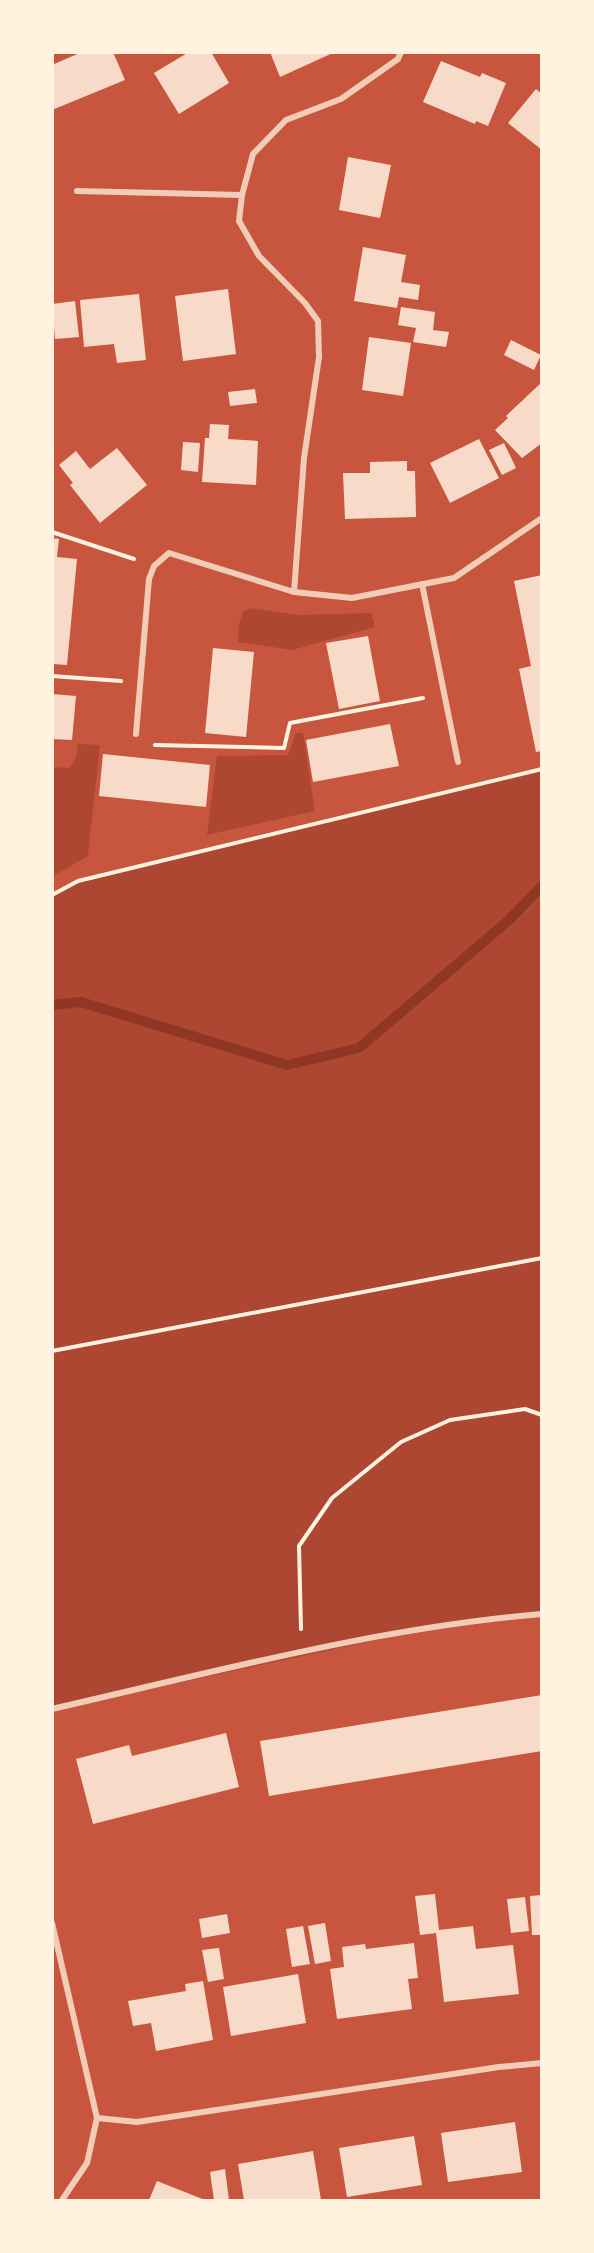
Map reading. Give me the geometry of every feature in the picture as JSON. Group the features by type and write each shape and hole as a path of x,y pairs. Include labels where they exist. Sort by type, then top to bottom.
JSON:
{"street":[{"path":"294,592 304,458 319,357 318,321 305,303 259,256 239,221 242,195 253,154 286,120 341,99 398,58 401,52"},
{"path":"77,191 242,195"},
{"path":"136,734 149,579 154,566 169,554 294,592 352,598 454,578 542,518"},
{"path":"422,584 458,762"},
{"path":"52,1709 302,1652 469,1620 542,1614"},
{"path":"52,1923 97,2118 87,2163 62,2200"},
{"path":"97,2118 137,2122 499,2067 542,2063"}],"path":[{"path":"52,532 154,566"},
{"path":"52,676 140,682"},
{"path":"136,734 137,744 284,748 290,723 444,694"},
{"path":"52,895 78,881 542,769"},
{"path":"52,1351 542,1258"},
{"path":"302,1652 299,1546 332,1498 401,1442 450,1420 525,1409 542,1415"}],"shaded area":[{"path":"251,608 298,615 371,613 375,627 292,650 238,642 239,624 243,612"},
{"path":"296,733 303,733 315,811 207,835 217,756 288,755"},
{"path":"78,744 100,745 88,856 53,876 53,767 70,768 76,757"},
{"path":"541,769 541,1614 469,1620 53,1710 52,895 78,881"}],"building":[{"path":"82,52 113,52 125,80 52,110 52,65"},
{"path":"189,52 211,52 229,83 179,114 154,73"},
{"path":"270,52 335,52 280,77"},
{"path":"441,61 480,77 482,73 506,83 488,126 476,121 475,124 423,102"},
{"path":"536,89 542,94 542,150 508,123"},
{"path":"348,157 391,165 380,218 339,210"},
{"path":"363,247 406,255 401,282 420,285 418,300 399,297 397,308 354,301"},
{"path":"228,289 236,354 183,361 175,296"},
{"path":"139,294 146,360 117,363 114,344 84,347 80,300"},
{"path":"75,301 79,337 55,339 52,304"},
{"path":"401,307 435,312 433,330 449,332 446,347 413,342 416,328 398,325"},
{"path":"369,337 411,343 403,396 362,390"},
{"path":"511,340 541,355 534,370 504,355"},
{"path":"542,382 542,443 522,458 495,430 508,418 506,416"},
{"path":"255,389 257,403 230,406 228,392"},
{"path":"210,424 229,425 228,439 258,441 256,485 202,482 205,438 209,438"},
{"path":"479,439 499,478 450,503 430,463"},
{"path":"183,442 200,443 198,472 181,470"},
{"path":"504,443 516,468 502,475 489,450"},
{"path":"117,448 147,485 100,523 70,485 73,483 59,465 76,451 90,469"},
{"path":"407,461 407,471 415,471 416,517 345,519 343,473 370,473 370,462"},
{"path":"52,538 59,539 57,557 77,559 67,665 52,664"},
{"path":"542,575 542,751 536,752 519,669 531,666 514,581"},
{"path":"368,636 380,701 339,709 326,643"},
{"path":"213,648 254,652 246,737 205,733"},
{"path":"52,694 76,696 72,740 52,739"},
{"path":"390,724 399,766 313,782 306,740"},
{"path":"103,754 210,765 206,807 99,796"},
{"path":"542,1695 542,1751 269,1796 260,1741"},
{"path":"226,1733 239,1787 93,1824 76,1759 129,1745 132,1756"},
{"path":"435,1894 439,1930 473,1926 476,1949 513,1945 519,1994 444,2002 436,1933 420,1935 415,1896"},
{"path":"542,1895 542,1935 532,1935 530,1896"},
{"path":"525,1897 529,1931 511,1933 507,1899"},
{"path":"227,1914 230,1933 202,1938 199,1919"},
{"path":"325,1923 331,1961 315,1964 308,1926"},
{"path":"303,1926 310,1964 292,1967 286,1929"},
{"path":"414,1943 418,1978 408,1979 412,2009 337,2019 330,1969 344,1967 342,1947 365,1944 366,1949"},
{"path":"219,1948 224,1979 208,1982 202,1950"},
{"path":"298,1974 306,2023 231,2036 223,1987"},
{"path":"203,1981 213,2040 156,2051 151,2023 133,2026 128,2001 186,1991 185,1984"},
{"path":"515,2122 522,2172 448,2182 441,2133"},
{"path":"414,2136 422,2185 347,2197 339,2148"},
{"path":"313,2151 321,2200 244,2200 238,2164"},
{"path":"225,2169 229,2200 214,2200 210,2172"},
{"path":"157,2181 205,2200 149,2200"}],"waterway":[{"path":"52,1005 81,1002 287,1065 359,1048 509,920 542,886"}]}
